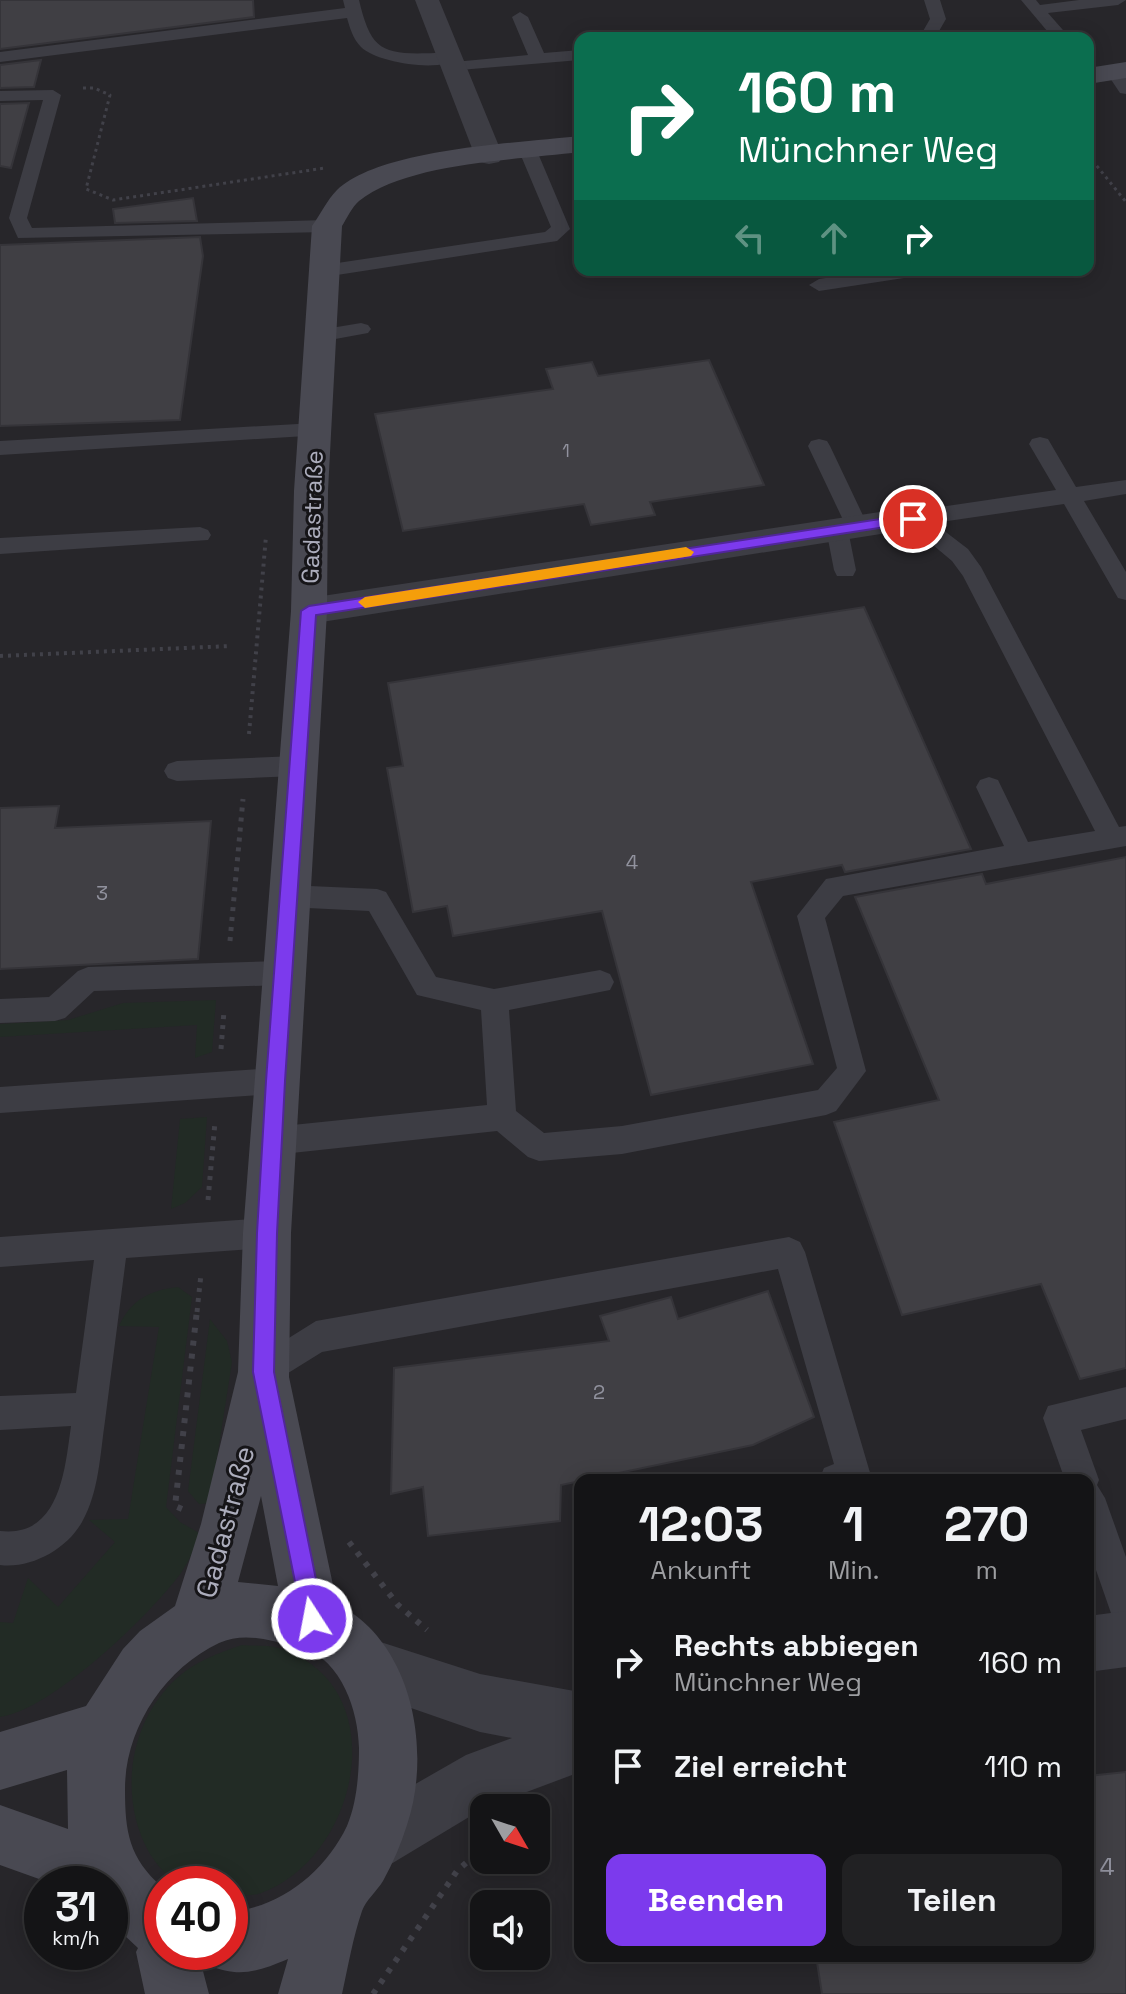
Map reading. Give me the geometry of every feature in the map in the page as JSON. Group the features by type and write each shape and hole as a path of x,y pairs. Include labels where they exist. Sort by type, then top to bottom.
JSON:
{"street":[{"path":"427,0 489,156"},
{"path":"327,226 347,196 377,179 416,165 574,145"},
{"name":"Gadastraße","path":"197,1624 228,1524 264,1372 275,1081 309,611 319,336 327,226"},
{"path":"309,611 913,519"},
{"name":"Gadastraße","path":"264,1372 312,1619"},
{"path":"109,1866 95,1801 106,1729 125,1694 161,1650 197,1624 243,1609 312,1619 332,1630 365,1665 383,1704 390,1749 386,1797 370,1843 355,1870 336,1894 296,1925 248,1943"},
{"path":"1094,1643 1126,1639"},
{"path":"365,1665 480,1703 574,1720"},
{"path":"0,1761 106,1729"},
{"path":"370,1843 487,1776 574,1745"},
{"path":"0,1835 88,1866"},
{"path":"310,1994 336,1894"},
{"path":"128,1898 144,1912"},
{"path":"171,1970 177,1994"}],"lane":[{"path":"930,32 938,19 932,0"},
{"path":"1032,5 1118,0"},
{"path":"1032,5 1057,32"},
{"path":"0,57 353,6 364,41 382,53 405,59 452,62 574,55"},
{"path":"520,17 537,57"},
{"path":"0,96 53,95 18,218 25,234 327,226"},
{"path":"324,271 550,237 561,229 528,151"},
{"path":"819,285 878,276"},
{"path":"319,336 361,329"},
{"path":"0,448 315,430"},
{"path":"1040,444 1126,592"},
{"path":"819,446 847,528 845,570"},
{"path":"913,519 1126,487"},
{"path":"273,1141 502,1117 539,1147 622,1140 826,1102 852,1071 811,916 835,887 1119,837 973,573 960,555 913,519"},
{"path":"0,546 200,535"},
{"path":"177,771 296,766"},
{"path":"989,787 1021,854"},
{"path":"287,896 377,900 427,987 494,1001 600,982"},
{"path":"0,1011 55,1009 88,979 282,973"},
{"path":"494,1001 502,1117"},
{"path":"0,1100 275,1081"},
{"path":"0,1252 267,1233"},
{"path":"0,1548 8,1550 42,1542 74,1504 112,1243"},
{"path":"264,1372 316,1337 789,1252 853,1474"},
{"path":"1080,1474 1060,1418 1126,1403"},
{"path":"0,1413 90,1409"},
{"path":"1094,1515 1126,1606"}],"path":[{"path":"79,88 94,88 110,95 86,189 113,200 338,166"},
{"path":"1094,162 1126,202"},
{"path":"0,656 231,646"},
{"path":"373,1994 457,1871 470,1859"}],"shaded area":[{"path":"0,0 1126,0 1126,1994 0,1994"},
{"path":"216,1000 212,1052 195,1058 197,1025 0,1037 0,1024 68,1020 123,1003"},
{"path":"207,1117 202,1187 185,1203 171,1209 180,1119"},
{"path":"178,1287 192,1297 166,1507 180,1522 201,1534 181,1573 124,1635 46,1697 21,1711 0,1717 0,1622 13,1623 28,1578 58,1607 115,1542 89,1520 128,1519 159,1327 119,1326 129,1309 142,1298"},
{"path":"210,1319 227,1341 232,1362 210,1503 199,1504 188,1491"},
{"path":"242,1645 266,1646 279,1648 316,1668 339,1697 351,1732 351,1771 341,1809 322,1845 295,1874 261,1893 250,1895 248,1866 158,1866 140,1832 134,1809 133,1762 148,1716 160,1696 177,1678 216,1654"}],"building":[{"path":"0,0 253,0 254,17 0,49"},
{"path":"41,60 34,87 0,88 0,65"},
{"path":"29,103 11,168 0,166 0,104"},
{"path":"193,198 197,221 115,223 113,209"},
{"path":"200,237 203,256 180,420 0,426 0,245"},
{"path":"709,360 764,485 650,502 655,515 591,525 584,504 403,531 375,414 553,389 546,369 592,362 598,376"},
{"path":"864,607 971,849 845,872 842,865 751,882 813,1064 651,1095 602,911 453,936 447,906 413,912 387,768 403,766 388,683"},
{"path":"59,806 55,828 211,821 198,959 0,969 0,808"},
{"path":"1126,857 1126,1368 1080,1379 1041,1284 902,1315 834,1122 939,1100 855,897 982,874 986,884"},
{"path":"768,1291 814,1417 753,1445 614,1474 574,1474 574,1482 561,1485 560,1521 428,1536 423,1487 391,1494 394,1368 609,1341 600,1316 671,1297 678,1319"},
{"path":"1126,1772 1126,1994 822,1994 817,1962 1094,1962 1094,1775"}],"slow traffic":[{"path":"365,602 686,552"}],"route":[{"path":"312,1619 264,1372 275,1081 309,611 913,519"}]}
